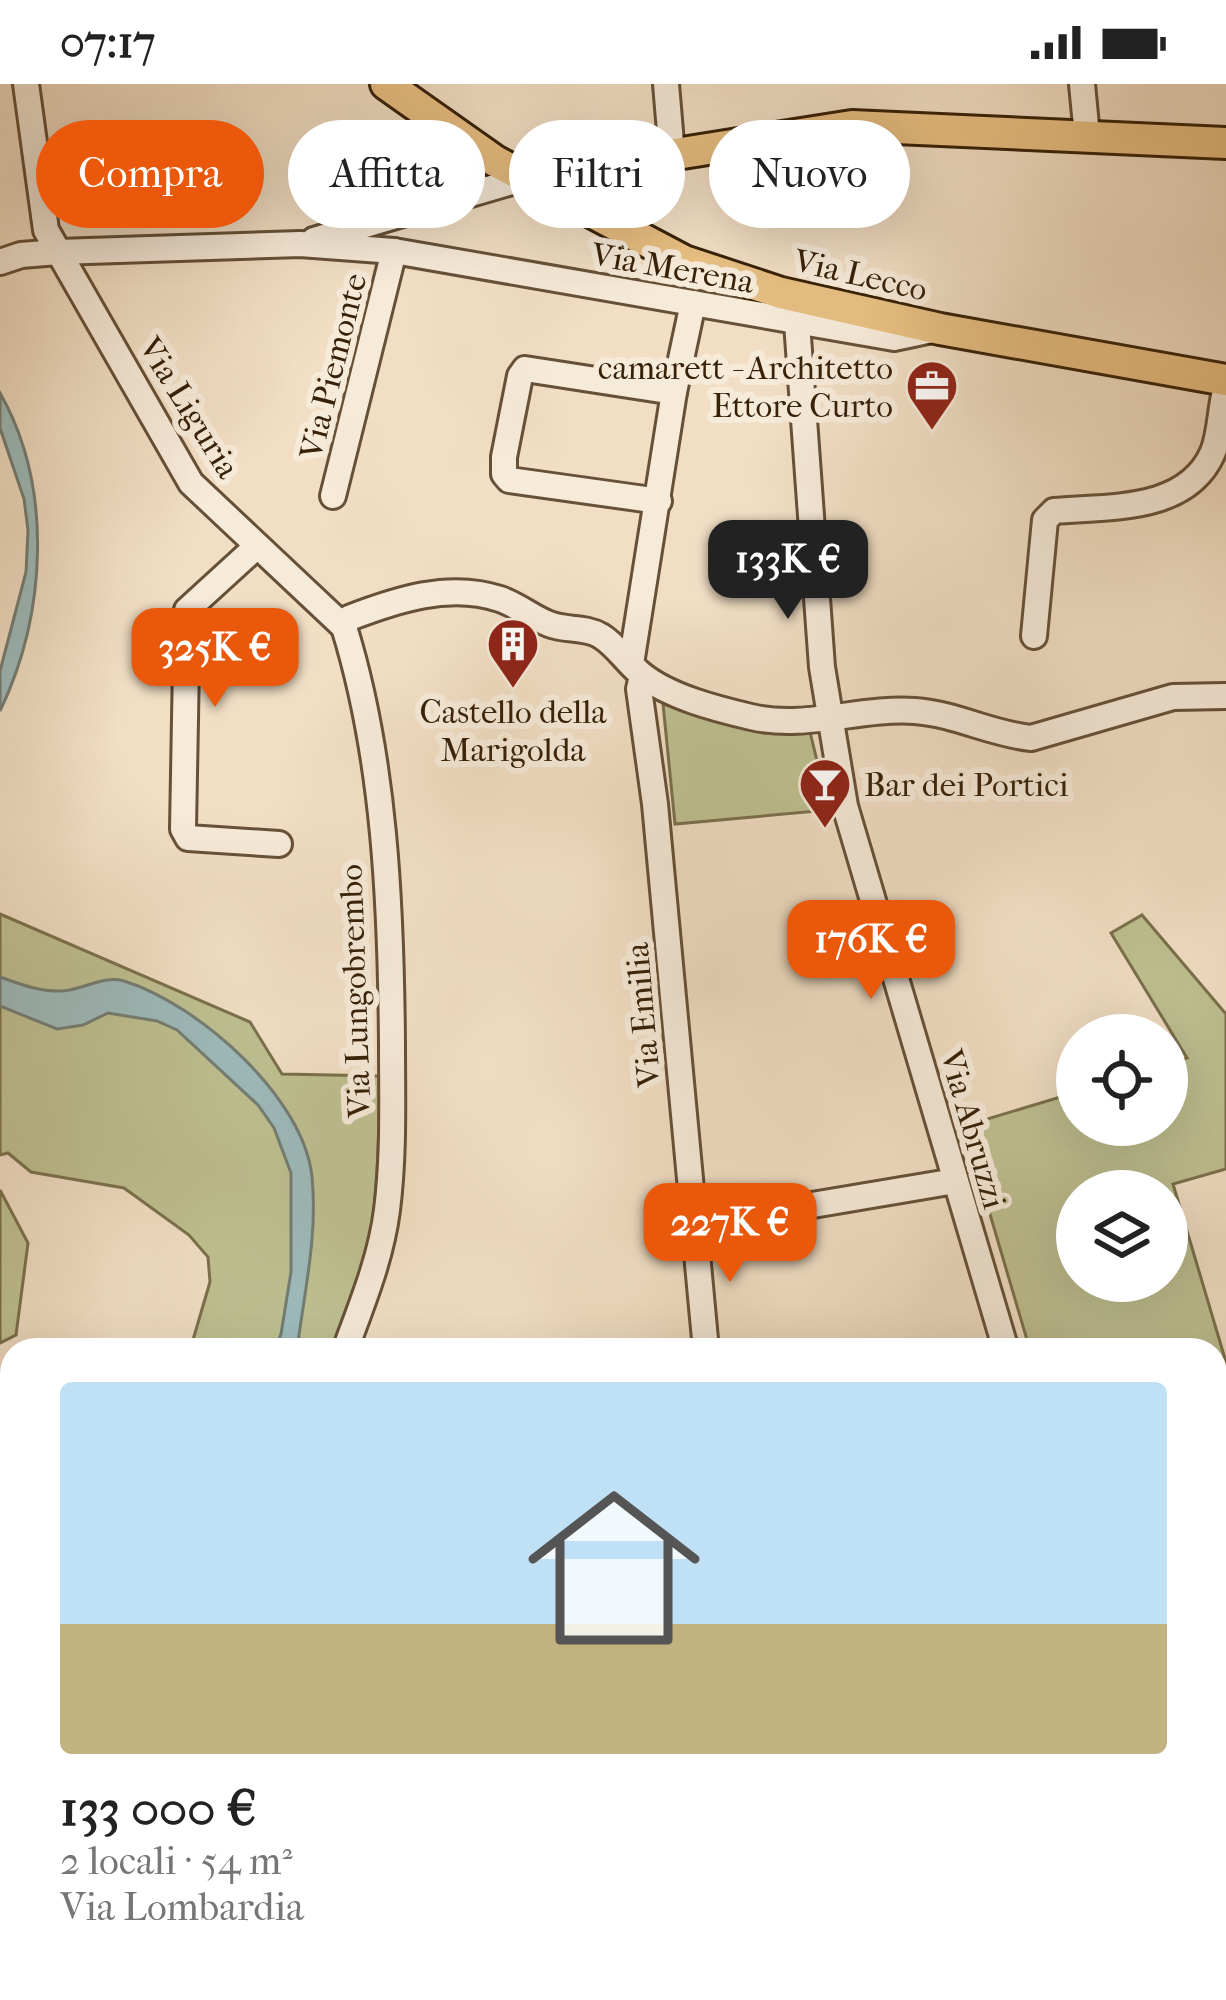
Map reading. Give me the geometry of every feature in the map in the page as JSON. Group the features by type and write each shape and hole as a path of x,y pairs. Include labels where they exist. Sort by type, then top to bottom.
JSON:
{"main road":[{"name":"Via Lecco","path":"386,84 509,167"},
{"path":"685,153 852,126 1226,143"},
{"name":"Via Lecco","path":"621,228 684,261 781,293 1226,383"}],"street":[{"path":"26,84 52,241"},
{"path":"666,84 670,120"},
{"path":"1082,84 1087,136"},
{"name":"Via Merena","path":"300,244 352,228"},
{"path":"376,228 368,237 373,245 394,251"},
{"name":"Via Merena","path":"0,262 52,241 300,244 394,251 894,338 940,328"},
{"name":"Via Liguria","path":"52,241 191,483 344,627"},
{"name":"Via Piemonte","path":"333,496 394,251"},
{"name":"Via Emilia","path":"693,303 674,392 637,670 655,804 705,1338"},
{"name":"Via Abruzzi","path":"797,323 822,667 845,806 1002,1338"},
{"path":"658,502 509,480 504,474 504,457 525,369 674,392"},
{"path":"1034,636 1046,520 1054,511 1164,500 1185,485 1213,451 1226,383"},
{"path":"256,547 187,610 183,830 188,838 279,844"},
{"path":"344,627 349,618 396,599 469,593 518,606 552,625 596,633 637,670 715,707 757,719 927,712 1030,738 1173,697 1226,696"},
{"name":"Via Lungobrembo","path":"344,627 371,751 384,872 394,1121 387,1213 378,1259 350,1338"},
{"path":"694,1225 955,1181"}],"green space":[{"path":"663,704 764,733 810,732 829,810 675,824"},
{"path":"0,914 250,1022 282,1074 379,1076 368,1252 345,1338 194,1338 210,1282 208,1257 189,1235 124,1188 31,1172 8,1153 0,1155"},
{"path":"1142,915 1226,1014 1226,1169 1188,1180 1188,1170 1056,1170 1056,1302 1188,1302 1188,1234 1219,1338 1026,1338 964,1126 1056,1098 1056,1146 1188,1146 1188,1014 1160,1014 1111,933"},
{"path":"0,1190 28,1243 16,1335 0,1338"}],"water":[{"path":"0,393 29,469 38,552 27,634 0,711 0,671 26,572 28,530 24,499 0,428"},
{"path":"0,977 54,991 124,981 183,1010 214,1032 269,1086 305,1147 312,1177 312,1242 299,1338 280,1338 291,1272 291,1173 274,1128 258,1105 177,1030 157,1021 108,1013 83,1025 57,1029 0,1006"}],"place":[{"name":"camarett - Architetto Ettore Curto","path":"932,432"},
{"name":"Castello della Marigolda","path":"513,690"},
{"name":"Bar dei Portici","path":"825,830"}]}
